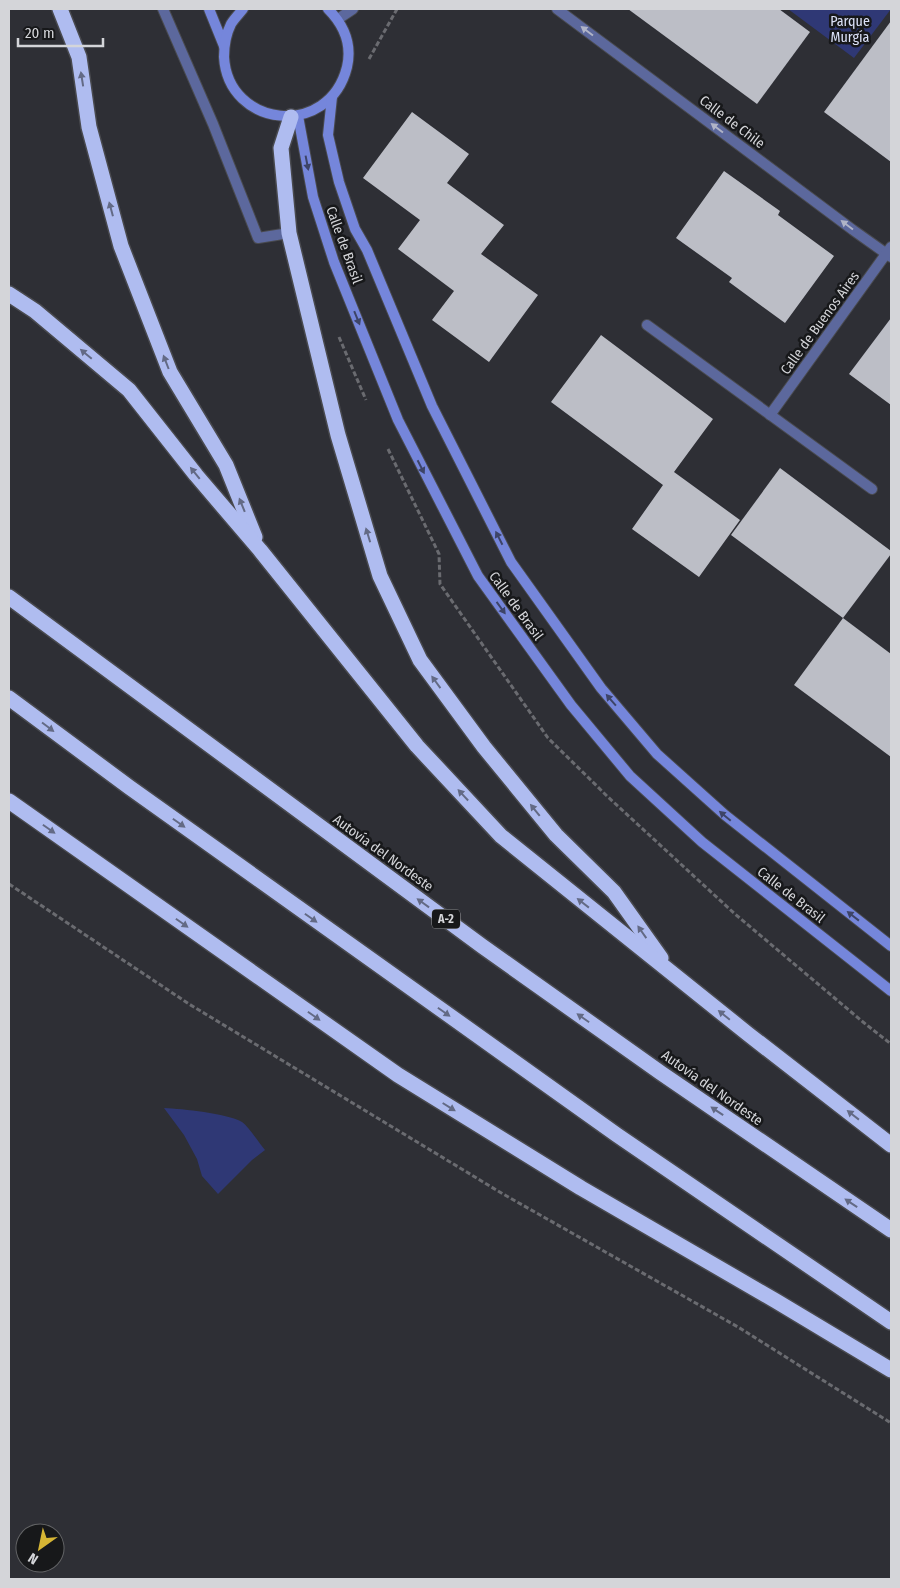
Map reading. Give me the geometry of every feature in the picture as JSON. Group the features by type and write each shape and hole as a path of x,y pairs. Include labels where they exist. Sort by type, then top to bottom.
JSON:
{"highway":[{"path":"60,9 79,57 90,127 121,246 170,372 226,465 260,550"},
{"path":"294,116 281,148 289,233 338,436 380,576 420,660 484,748 556,835 614,892 670,972"},
{"path":"9,294 35,312 129,390 196,475 260,550 418,746 501,836 748,1034 891,1145"},
{"name":"Autovía del Nordeste","path":"9,596 482,946 661,1073 891,1230"},
{"path":"9,698 129,787 617,1135 891,1322"},
{"path":"9,801 398,1075 581,1188 891,1370"}],"street":[{"path":"162,9 213,124 258,238 289,233"},
{"path":"209,9 224,46 225,68 234,89 250,105 269,114 294,116 316,109 332,97 344,79 349,59 347,38 338,19 328,9"},
{"path":"224,46 231,25 243,9"},
{"path":"338,19 353,9"},
{"name":"Calle de Chile","path":"557,9 890,253"},
{"name":"Calle de Brasil","path":"332,97 328,135 339,182 355,229 367,250 432,406 511,562 601,688 657,754 725,815 891,946"},
{"name":"Calle de Brasil","path":"294,116 313,197 334,262 398,420 478,576 571,706 630,776 702,842 891,991"},
{"name":"Calle de Buenos Aires","path":"770,415 890,253"},
{"path":"647,325 872,489"}],"path":[{"path":"369,60 397,9"},
{"path":"9,884 189,1004 503,1194 738,1327 891,1423"}],"green space":[{"name":"Parque Murgía","path":"788,9 891,9 854,58"},
{"path":"164,1108 204,1112 235,1119 245,1124 265,1150 252,1160 218,1194 202,1176 197,1159 184,1135"}],"building":[{"path":"628,9 779,9 810,32 757,104"},
{"path":"891,21 891,162 824,112"},
{"path":"412,112 469,154 447,183 504,225 481,254 538,295 489,362 432,320 454,291 398,249 420,220 363,178"},
{"path":"724,171 780,211 778,215 834,256 785,323 729,282 732,278 676,238"},
{"path":"891,318 891,405 849,374"},
{"path":"601,335 713,419 674,472 740,520 699,577 632,529 663,485 551,402"},
{"path":"780,468 891,551 891,554 843,618 731,535"},
{"path":"843,618 891,654 891,757 794,685"}]}
